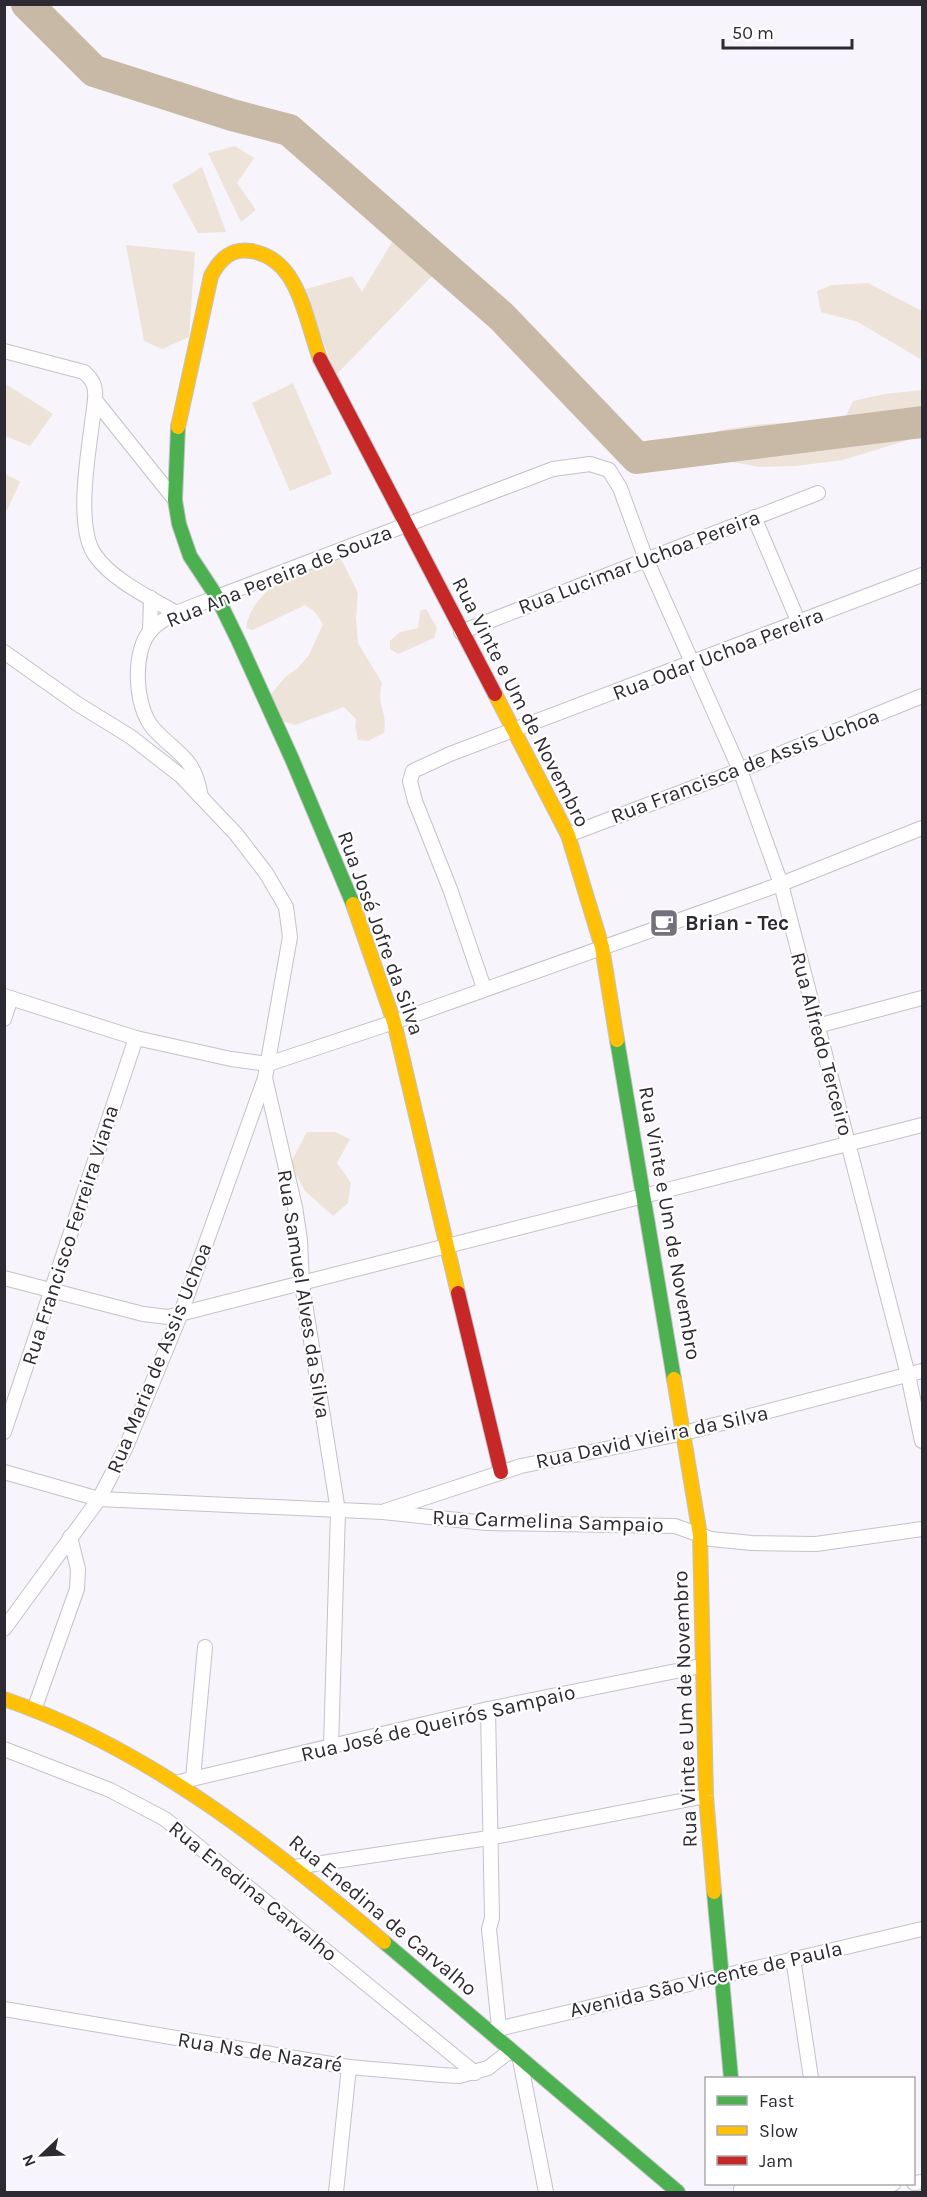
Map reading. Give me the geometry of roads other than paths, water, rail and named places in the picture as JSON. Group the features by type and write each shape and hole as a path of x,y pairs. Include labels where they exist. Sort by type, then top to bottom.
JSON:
{"street":[{"name":"Rua José Jofre da Silva","path":"359,430 323,367 299,295 288,274 275,261 262,254 249,250 228,253 220,260 210,276 179,416 175,454 175,500 179,524 190,556 217,597 265,697 348,891 394,1022 501,1472"},
{"path":"4,351 84,372 96,388 83,520 85,532 92,550 104,565 178,614"},
{"name":"Rua José Jofre da Silva","path":"95,400 175,500"},
{"name":"Rua Vinte e Um de Novembro","path":"359,430 461,632 568,835 602,947 700,1535 701,1666 706,1796 731,2077"},
{"name":"Rua Ana Pereira de Souza","path":"201,797 193,767 152,727 138,694 137,683 141,653 150,631 178,614 553,469 590,464 609,470 620,488 646,559"},
{"name":"Rua Lucimar Uchoa Pereira","path":"461,632 818,493"},
{"path":"754,517 799,623"},
{"name":"Rua Alfredo Terceiro","path":"646,559 740,770 781,884 908,1374 922,1441"},
{"name":"Rua Odar Uchoa Pereira","path":"484,988 453,898 423,825 410,781 417,767 922,575"},
{"path":"150,631 151,598"},
{"name":"Rua Maria de Assis Uchoa","path":"4,652 76,704 147,749 181,776 267,873 286,907 290,922 290,952 265,1078 181,1313 126,1447 99,1499 4,1629"},
{"name":"Rua Francisca de Assis Uchoa","path":"568,835 740,770 922,696"},
{"path":"4,1019 8,997 136,1038 231,1059 268,1064 394,1022 781,884 922,828"},
{"path":"817,1026 922,998"},
{"name":"Rua Francisco Ferreira Viana","path":"4,1432 136,1038"},
{"name":"Rua Samuel Alves da Silva","path":"265,1078 295,1207 300,1240 302,1284 338,1511 331,1747"},
{"path":"4,1278 153,1316 168,1317 417,1253 447,1248 922,1125"},
{"name":"Rua David Vieira da Silva","path":"383,1512 539,1461 684,1433 922,1371"},
{"name":"Rua Carmelina Sampaio","path":"4,1472 99,1499 383,1512 486,1523 667,1526 688,1529 700,1535 752,1543 816,1544 922,1529"},
{"path":"33,1710 77,1589 78,1569 70,1536"},
{"path":"193,1778 205,1647"},
{"name":"Rua José de Queirós Sampaio","path":"175,1783 488,1709 701,1666"},
{"name":"Rua Enedina de Carvalho","path":"4,1699 33,1710 175,1783 295,1867 494,2030 515,2056 678,2193"},
{"path":"488,1709 492,1918 490,1946 494,2030"},
{"name":"Rua Enedina Carvalho","path":"6,1749 110,1790 165,1819 475,2073"},
{"path":"295,1867 489,1838 706,1796"},
{"name":"Avenida São Vicente de Paula","path":"494,2030 922,1929"},
{"path":"793,1958 811,2077"},
{"name":"Rua Ns de Nazaré","path":"4,2009 349,2067 442,2076 475,2073 515,2056"},
{"path":"515,2056 546,2193"},
{"path":"336,2193 349,2067"},
{"path":"740,2188 855,2185"}],"waterway":[{"path":"27,4 94,71 232,115 289,130 502,317 637,458 922,422"}],"place":[{"name":"Brian - Tec","path":"664,923"}]}
